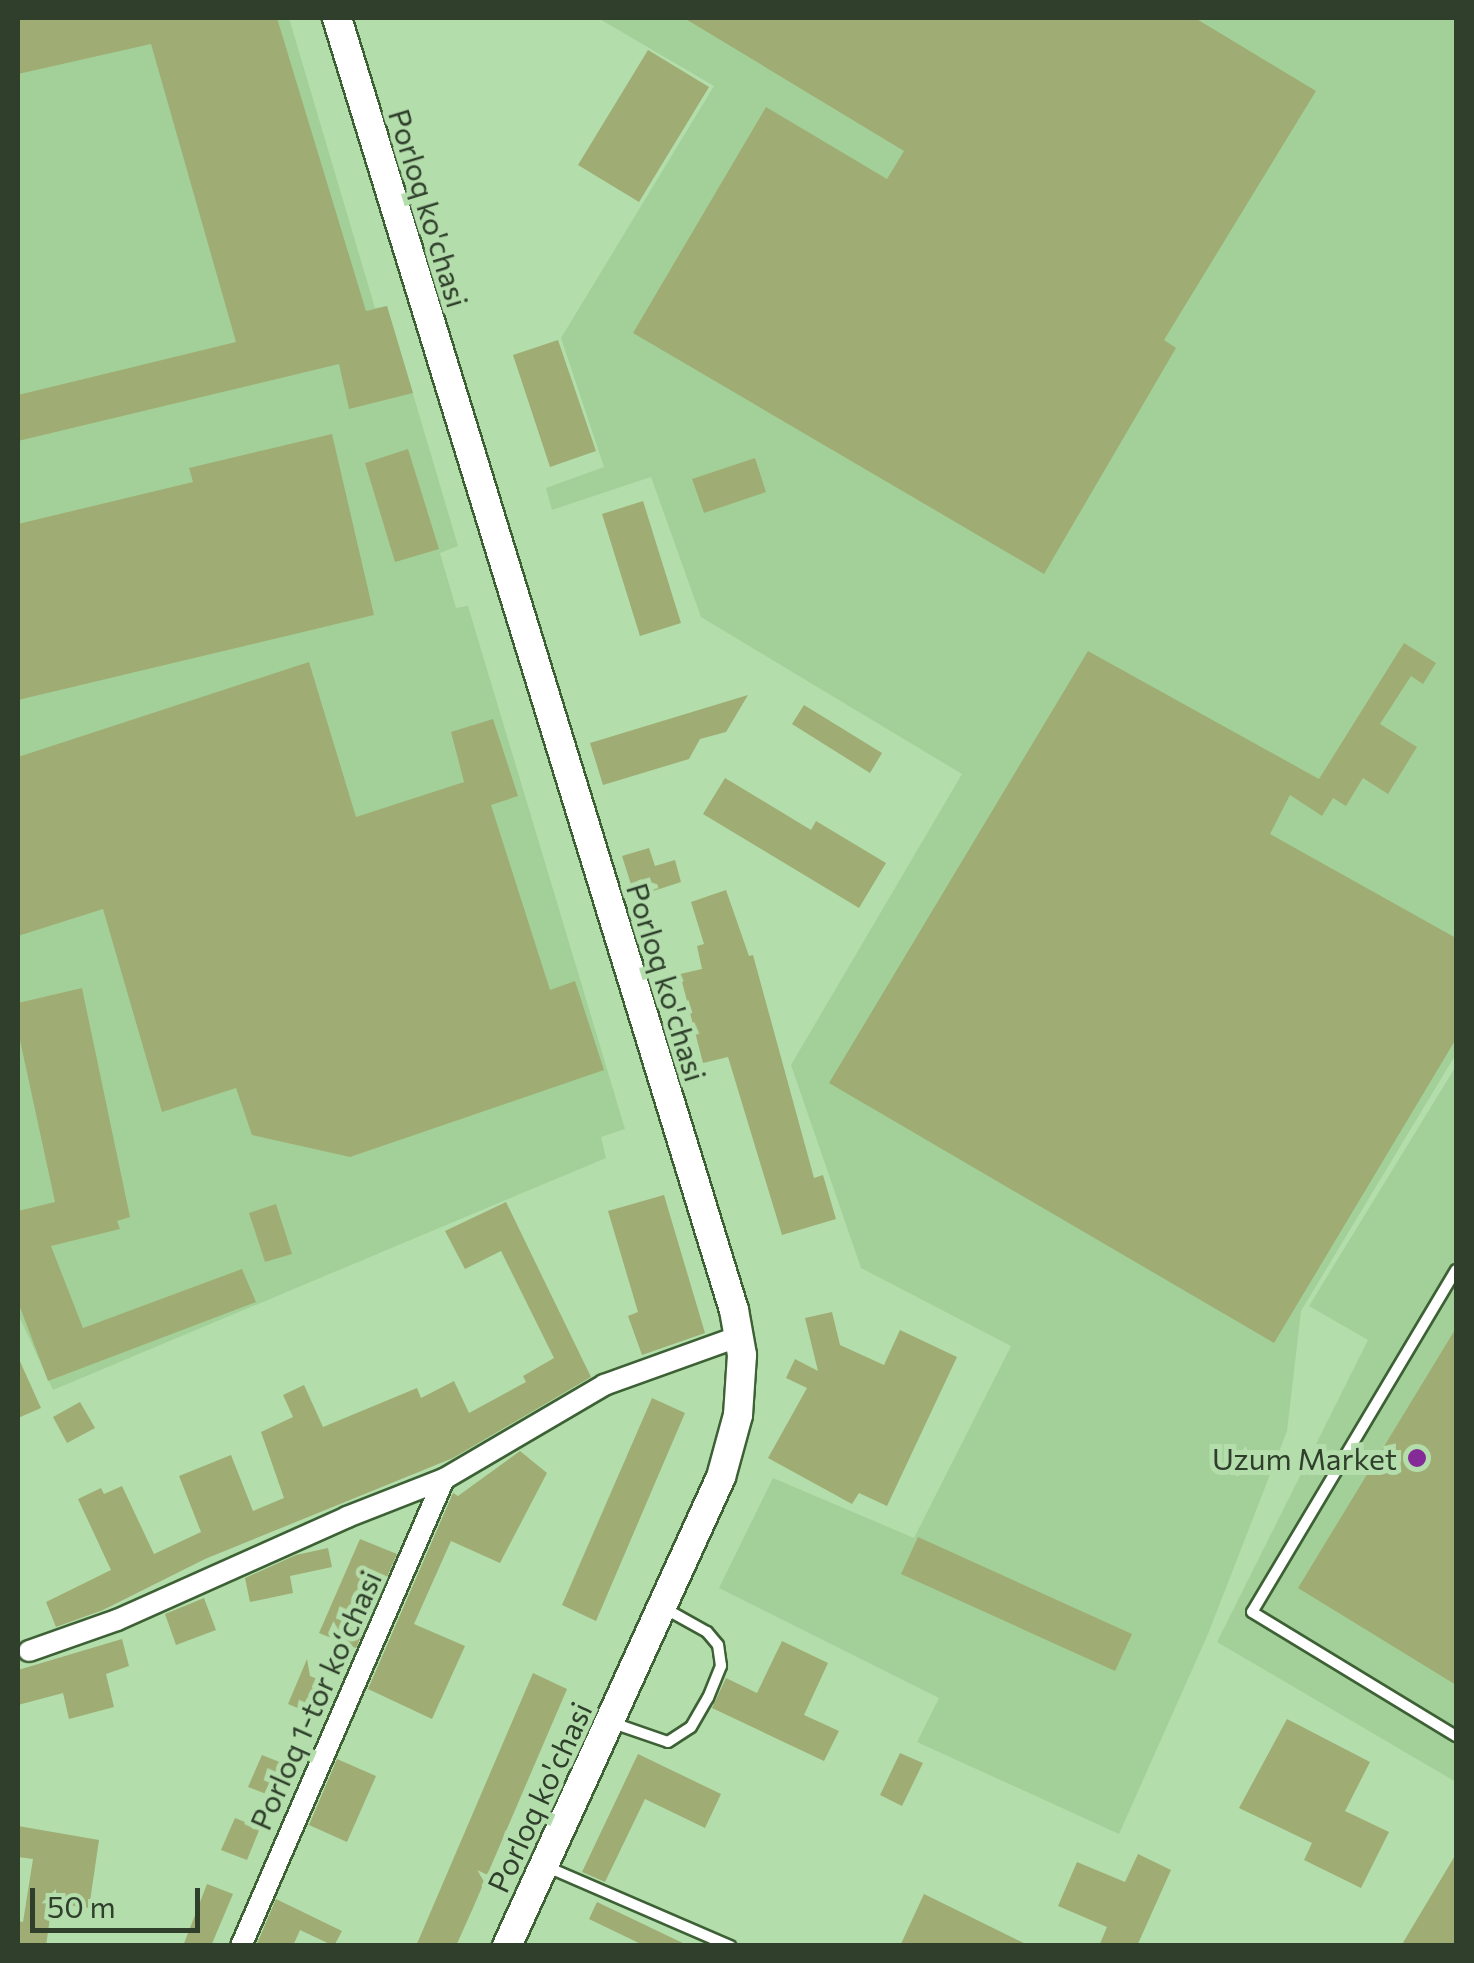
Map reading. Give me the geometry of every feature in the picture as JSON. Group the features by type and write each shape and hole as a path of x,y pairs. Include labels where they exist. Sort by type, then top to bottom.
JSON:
{"main road":[{"name":"Porloq ko'chasi","path":"337,18 740,1336 743,1375 734,1436 713,1496 507,1946"}],"street":[{"path":"29,1652 117,1620 347,1517 444,1479 604,1385 740,1336"},
{"name":"Porloq 1-tor koʻchasi","path":"241,1946 444,1479"}],"lane":[{"path":"1456,1270 1252,1612 1456,1736"},
{"path":"609,1722 668,1742 691,1727 708,1698 721,1666 718,1645 708,1632 662,1607"},
{"path":"544,1866 730,1946"}],"shaded area":[{"path":"18,18 289,18 375,308 387,306 458,546 440,553 456,608 468,606 625,1129 601,1137 606,1158 53,1390 18,1314"},
{"path":"598,18 1456,18 1456,1054 1301,1311 1287,1431 1208,1634 1119,1834 917,1742 939,1698 719,1588 773,1478 914,1538 1011,1346 861,1268 791,1065 962,774 701,617 651,477 552,510 546,488 604,467 561,338 714,86"},
{"path":"1456,1066 1456,1782 1217,1642 1368,1340 1309,1306"}],"building":[{"path":"18,18 277,18 366,311 387,306 413,393 349,409 339,364 18,441 18,395 236,342 151,44 18,74"},
{"path":"684,18 1195,18 1316,91 1164,340 1176,348 1044,574 633,333 766,107 887,179 904,151"},
{"path":"648,50 709,87 639,202 578,165"},
{"path":"558,340 596,451 550,467 513,355"},
{"path":"332,434 374,615 18,700 18,524 193,482 189,468"},
{"path":"408,449 439,549 395,562 365,463"},
{"path":"755,458 766,492 704,513 692,479"},
{"path":"643,501 681,623 640,636 602,514"},
{"path":"1404,643 1436,663 1423,684 1411,676 1380,724 1417,747 1388,794 1363,778 1346,806 1333,798 1322,816 1290,795 1270,834 1456,938 1456,1039 1274,1343 829,1083 1088,651 1319,779"},
{"path":"309,662 356,817 464,782 451,732 493,719 518,796 491,805 550,990 575,981 604,1070 350,1157 252,1135 236,1088 162,1112 103,909 18,936 18,757"},
{"path":"748,695 726,732 700,739 689,759 603,785 590,743"},
{"path":"804,705 882,753 870,773 792,724"},
{"path":"725,778 811,830 816,821 886,863 859,908 703,814"},
{"path":"649,848 655,866 675,860 681,882 635,897 622,856"},
{"path":"726,890 749,956 753,955 814,1178 823,1175 836,1219 782,1235 728,1057 703,1063 680,974 702,969 697,946 704,944 691,902"},
{"path":"82,988 130,1217 117,1221 120,1229 51,1246 83,1328 242,1269 256,1302 48,1381 18,1302 18,1211 55,1202 18,1031 18,1003"},
{"path":"664,1195 705,1333 642,1355 628,1316 638,1312 608,1211"},
{"path":"506,1202 591,1377 453,1458 205,1559 103,1610 56,1627 46,1602 111,1570 78,1499 101,1488 104,1494 122,1486 154,1554 201,1532 179,1476 231,1455 253,1511 284,1498 261,1432 293,1417 283,1395 304,1385 323,1427 417,1388 421,1398 454,1381 469,1413 526,1382 523,1376 554,1358 501,1251 465,1269 445,1231"},
{"path":"276,1204 292,1254 265,1262 249,1213"},
{"path":"832,1312 840,1345 884,1365 900,1330 957,1357 887,1506 859,1493 852,1504 768,1458 807,1388 786,1378 795,1359 818,1371 805,1318"},
{"name":"Uzum Market","path":"1456,1328 1456,1685 1298,1588"},
{"path":"18,1357 41,1408 18,1418"},
{"path":"652,1398 685,1413 596,1621 562,1605"},
{"path":"80,1402 95,1428 67,1443 53,1417"},
{"path":"520,1451 547,1473 500,1563 451,1541 414,1624 465,1646 432,1719 368,1689 453,1493 458,1496"},
{"path":"918,1537 1132,1634 1115,1671 901,1574"},
{"path":"360,1539 397,1554 356,1648 319,1633"},
{"path":"328,1548 332,1567 290,1576 293,1593 250,1602 245,1578 296,1555"},
{"path":"204,1598 216,1630 176,1645 165,1614"},
{"path":"122,1639 129,1666 106,1674 114,1707 69,1719 63,1693 18,1705 18,1670"},
{"path":"782,1641 828,1663 804,1715 839,1731 824,1761 712,1708 726,1678 757,1693"},
{"path":"307,1659 310,1676 327,1683 314,1715 288,1704"},
{"path":"533,1673 567,1689 456,1946 416,1946"},
{"path":"1287,1719 1370,1762 1345,1811 1389,1832 1361,1888 1304,1860 1312,1843 1239,1808"},
{"path":"900,1753 923,1763 902,1806 880,1795"},
{"path":"638,1754 721,1794 705,1828 645,1799 605,1882 582,1872"},
{"path":"262,1755 287,1765 274,1797 248,1787"},
{"path":"337,1759 376,1776 347,1842 309,1825"},
{"path":"235,1818 260,1828 247,1860 221,1850"},
{"path":"18,1826 99,1840 89,1908 52,1903 46,1946 18,1946 18,1921 23,1922 33,1859 18,1857"},
{"path":"1138,1854 1171,1870 1137,1946 1099,1946 1107,1927 1058,1906 1077,1862 1125,1882"},
{"path":"1456,1854 1456,1946 1401,1946"},
{"path":"207,1884 233,1894 211,1946 183,1946"},
{"path":"924,1894 987,1925 1030,1946 900,1946"},
{"path":"276,1899 342,1931 334,1946 300,1930 293,1946 256,1946"},
{"path":"597,1902 689,1946 645,1946 589,1919"}],"place":[{"name":"Uzum Market","path":"1417,1458"}]}
